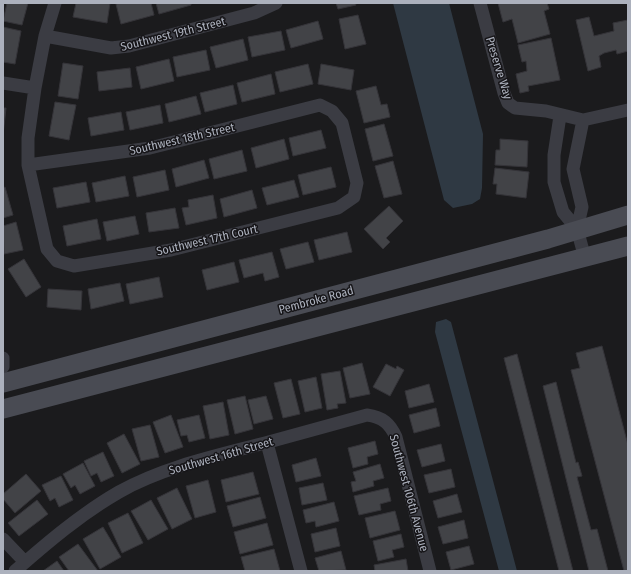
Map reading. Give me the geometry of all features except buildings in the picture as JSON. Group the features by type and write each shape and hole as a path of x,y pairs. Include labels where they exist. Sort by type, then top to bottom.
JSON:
{"main road":[{"name":"Pembroke Road","path":"3,382 548,239 576,229 628,215"},
{"path":"4,407 628,246"}],"street":[{"path":"28,165 28,138 35,88 45,36 55,3"},
{"name":"Southwest 19th Street","path":"45,36 111,48 129,46 254,13 276,3"},
{"name":"Preserve Way","path":"480,3 508,103 515,108 546,111 560,116 583,120 628,110"},
{"path":"3,83 35,88"},
{"name":"Southwest 18th Street","path":"28,165 150,148 320,105 332,111 342,123 358,184 354,197"},
{"path":"560,116 554,155 554,182 558,198 568,219 576,229 585,258"},
{"path":"576,229 582,207 573,169 583,120"},
{"path":"554,155 575,158"},
{"name":"Southwest 17th Court","path":"28,165 47,249 57,261 74,266 171,250 338,208 354,197"},
{"path":"3,358 3,367"},
{"name":"Southwest 16th Street","path":"20,567 59,532 119,492 154,476 185,464 367,415 382,419"},
{"name":"Southwest 106th Avenue","path":"382,419 391,426 396,437 430,571"},
{"path":"267,442 301,571"},
{"path":"3,539 20,567"}],"shaded area":[{"path":"393,3 449,3 483,134 482,188 480,199 472,204 453,208 444,200"},
{"path":"446,319 451,322 517,571 499,571 435,332 436,322"}]}
